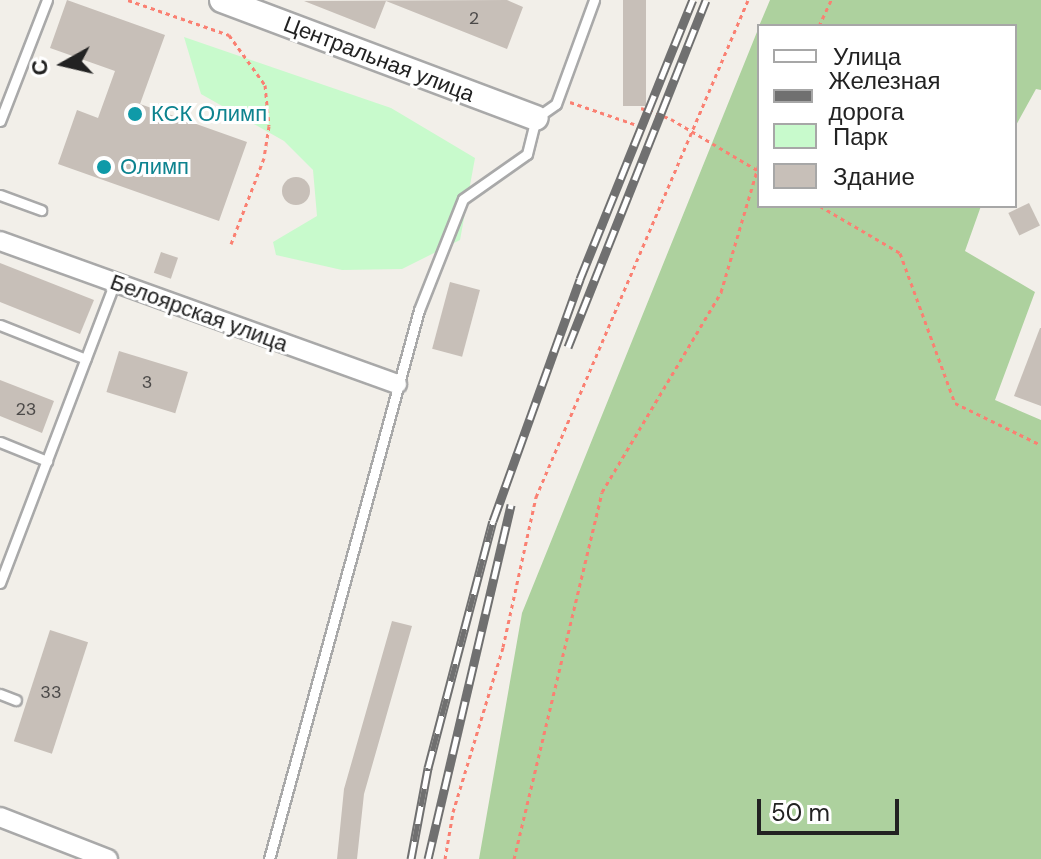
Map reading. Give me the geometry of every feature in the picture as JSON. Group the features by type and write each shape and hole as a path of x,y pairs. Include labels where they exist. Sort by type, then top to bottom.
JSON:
{"street":[{"name":"Центральная улица","path":"222,0 546,111"},
{"name":"Белоярская улица","path":"0,241 397,384"},
{"path":"0,817 108,859"}],"lane":[{"path":"0,121 47,0"},
{"path":"269,859 419,310 463,199 527,154 594,0"},
{"path":"0,195 41,210"},
{"path":"0,583 4,564 115,282"},
{"path":"0,325 86,359"},
{"path":"0,442 47,461"},
{"path":"0,694 16,700"}],"path":[{"path":"128,0 229,35 265,85 269,126 264,158 231,244"},
{"path":"445,859 453,812 503,647 536,497 629,271 695,133 748,0"},
{"path":"820,24 831,0"},
{"path":"546,111 575,102 634,124"},
{"path":"641,108 757,167"},
{"path":"514,859 602,492 721,292 757,171"},
{"path":"823,208 900,253 955,403 1041,445"}],"green space":[{"path":"770,0 1041,0 1041,90 1036,89 1017,123 1017,24 760,24"},
{"path":"757,32 757,208 980,208 965,251 1035,292 995,400 1041,420 1041,859 479,859 522,613"},
{"path":"184,37 391,108 475,158 460,240 402,269 342,270 276,255 273,242 317,216 313,170 284,141 201,94"}],"building":[{"name":"КСК Олимп","path":"67,0 165,35 140,104 247,142 219,221 58,164 77,110 98,118 115,71 50,48"},
{"path":"507,0 523,7 507,49 386,1 375,29 304,1"},
{"path":"623,0 646,0 646,106 623,106"},
{"path":"296,177 306,181 310,191 306,201 296,205 286,201 282,191 286,181"},
{"path":"1029,203 1040,225 1019,236 1008,213"},
{"path":"161,252 178,258 171,279 154,273"},
{"path":"0,263 94,300 80,334 0,302"},
{"path":"450,282 480,290 462,357 432,349"},
{"path":"1041,328 1041,406 1014,396"},
{"path":"119,351 188,372 175,413 106,392"},
{"path":"0,380 54,401 42,433 0,416"},
{"path":"392,621 412,626 364,794 357,859 337,859 344,789"},
{"path":"50,630 88,642 52,754 14,741"}],"railway":[{"path":"411,859 428,768 493,521 580,279 693,0"},
{"path":"568,347 706,0"},
{"path":"428,859 511,505"}],"place":[{"name":"КСК Олимп","path":"135,114"},
{"name":"Олимп","path":"104,167"}]}
